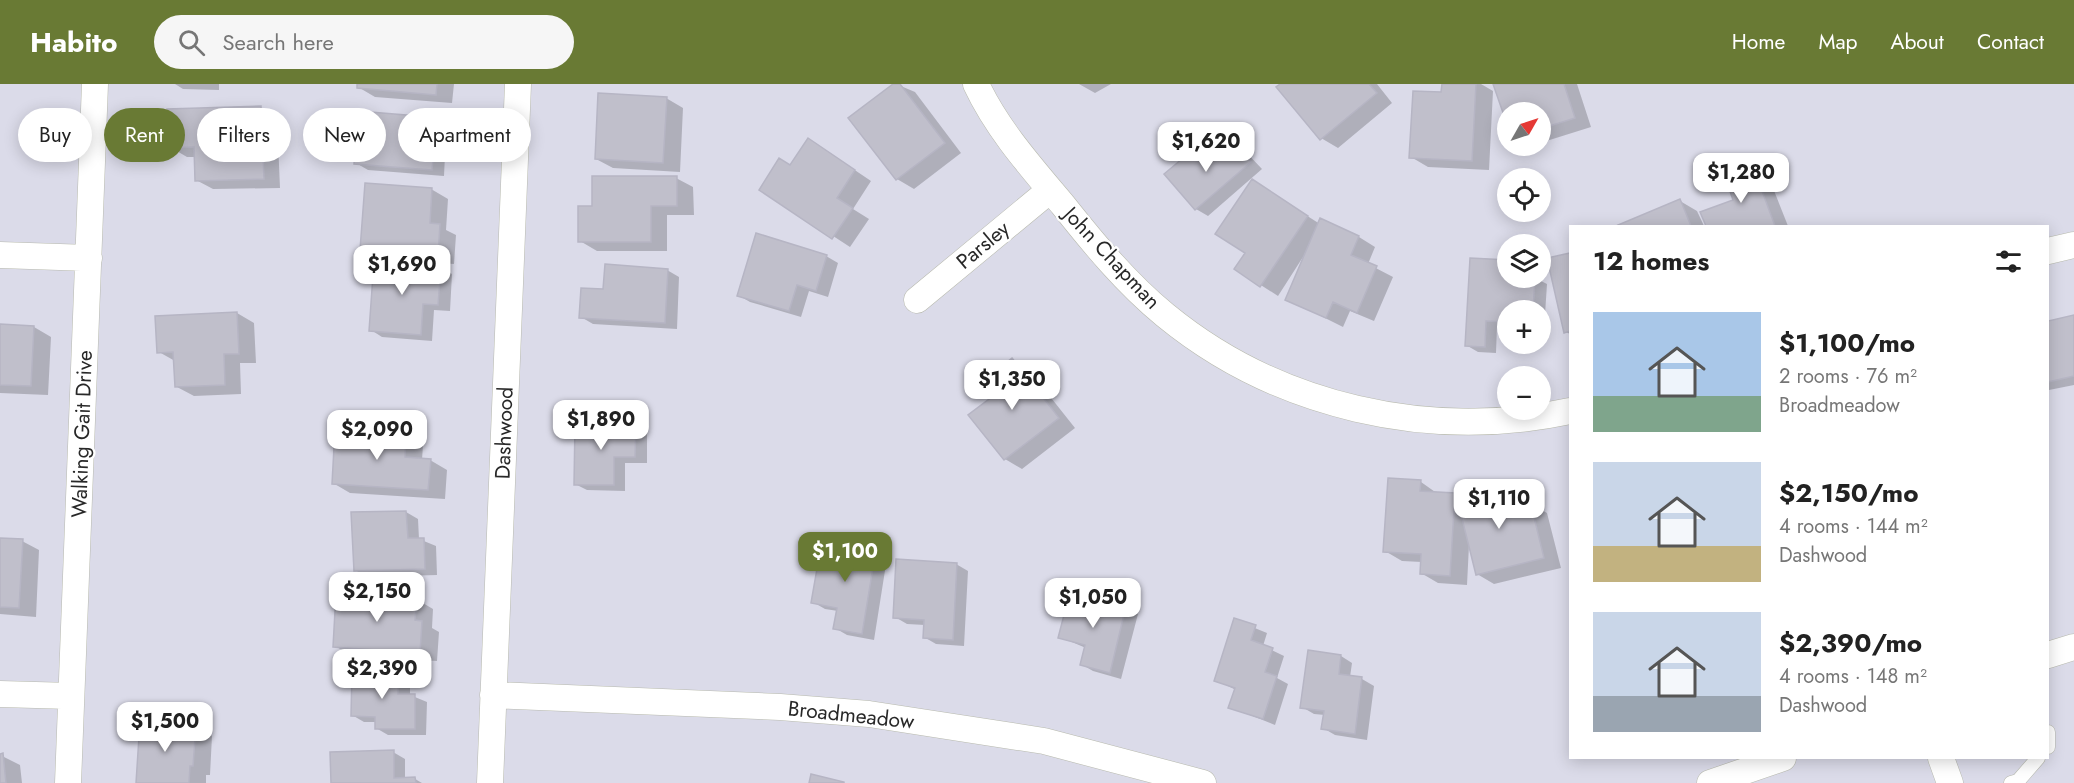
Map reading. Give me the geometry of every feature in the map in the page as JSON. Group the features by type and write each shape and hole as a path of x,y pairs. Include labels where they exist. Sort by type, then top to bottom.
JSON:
{"street":[{"name":"Walking Gait Drive","path":"68,783 95,84"},
{"name":"Dashwood","path":"490,783 518,84"},
{"name":"John Chapman","path":"976,84 1005,135 1128,281 1165,315 1232,360 1295,390 1343,406 1392,417 1443,422 1493,422 1569,411"},
{"name":"Parsley","path":"917,300 1050,190"},
{"path":"2049,251 2074,245"},
{"path":"0,255 89,258"},
{"path":"2049,655 2074,647"},
{"path":"0,694 71,696"},
{"name":"Broadmeadow","path":"493,695 868,714 1044,741 1203,783"},
{"path":"1710,783 1780,759"},
{"path":"1941,759 1950,783"}],"lane":[{"path":"2011,783 2018,781 2037,759"}],"building":[{"path":"357,84 437,84 436,95 357,88"},
{"path":"893,84 900,84 945,143 896,180 848,118"},
{"path":"1280,84 1369,84 1377,93 1320,140 1276,87"},
{"path":"1442,84 1476,84 1472,161 1409,158 1413,91 1441,92"},
{"path":"1493,84 1564,84 1575,118 1551,126 1551,102 1499,102"},
{"path":"598,93 667,97 663,163 595,159"},
{"path":"261,106 261,108 198,108"},
{"path":"185,108 197,108 197,162 263,162 264,179 195,181 194,147 185,147"},
{"path":"386,113 398,114 398,162 433,162 432,170 354,164 354,162 386,162"},
{"path":"808,138 855,170 837,198 853,208 832,239 759,190 779,158 790,165"},
{"path":"1232,141 1251,162 1195,210 1164,174 1201,143 1214,158"},
{"path":"1753,167 1775,225 1706,225 1700,212 1733,200 1725,177"},
{"path":"592,176 677,176 677,206 651,206 651,242 578,242 578,206 592,206"},
{"path":"1252,179 1308,216 1260,287 1234,269 1245,253 1215,234"},
{"path":"365,183 432,188 430,223 440,224 438,255 360,250"},
{"path":"1680,199 1691,225 1618,225"},
{"path":"1320,218 1359,236 1351,255 1377,266 1357,313 1333,302 1326,318 1285,300"},
{"path":"756,233 827,255 816,291 797,285 789,311 737,296"},
{"path":"1569,253 1569,331 1564,333 1551,276 1551,257"},
{"path":"1470,258 1497,259 1497,288 1534,288 1534,300 1497,300 1497,322 1486,321 1485,347 1465,346"},
{"path":"374,261 441,266 438,305 423,304 421,335 369,331"},
{"path":"605,264 668,269 665,323 579,318 581,288 603,289"},
{"path":"237,312 239,354 224,354 225,385 175,387 173,352 157,353 155,316"},
{"path":"2074,315 2074,376 2049,382 2049,321"},
{"path":"0,324 34,326 31,386 0,385"},
{"path":"1012,358 1059,418 1004,460 968,415 997,393 986,379"},
{"path":"575,423 636,423 635,457 614,457 614,485 574,485"},
{"path":"335,429 406,434 405,457 431,459 428,490 332,484"},
{"path":"1388,478 1421,480 1420,491 1455,493 1450,576 1420,574 1421,554 1383,552"},
{"path":"1512,485 1517,505 1530,501 1544,558 1476,575 1457,498"},
{"path":"406,511 408,538 424,538 425,569 354,571 351,512"},
{"path":"0,538 23,539 19,608 0,607"},
{"path":"822,540 876,549 862,634 833,629 837,608 811,603"},
{"path":"896,559 957,563 953,640 923,638 924,620 893,618"},
{"path":"1070,592 1126,606 1110,673 1080,665 1085,645 1058,638"},
{"path":"336,593 417,597 415,620 422,621 420,653 333,647"},
{"path":"1234,618 1256,625 1251,640 1273,648 1265,672 1277,676 1263,719 1228,708 1235,688 1214,681"},
{"path":"1308,650 1341,655 1339,674 1362,677 1355,734 1321,729 1324,711 1300,708"},
{"path":"352,670 399,671 398,694 415,694 415,729 375,729 375,717 351,716"},
{"path":"140,721 196,725 193,766 190,766 189,783 136,783"},
{"path":"394,750 394,778 415,777 416,783 331,783 330,752"},
{"path":"3,753 6,783 0,783 0,754"},
{"path":"811,774 844,782 844,783 809,783"}]}
